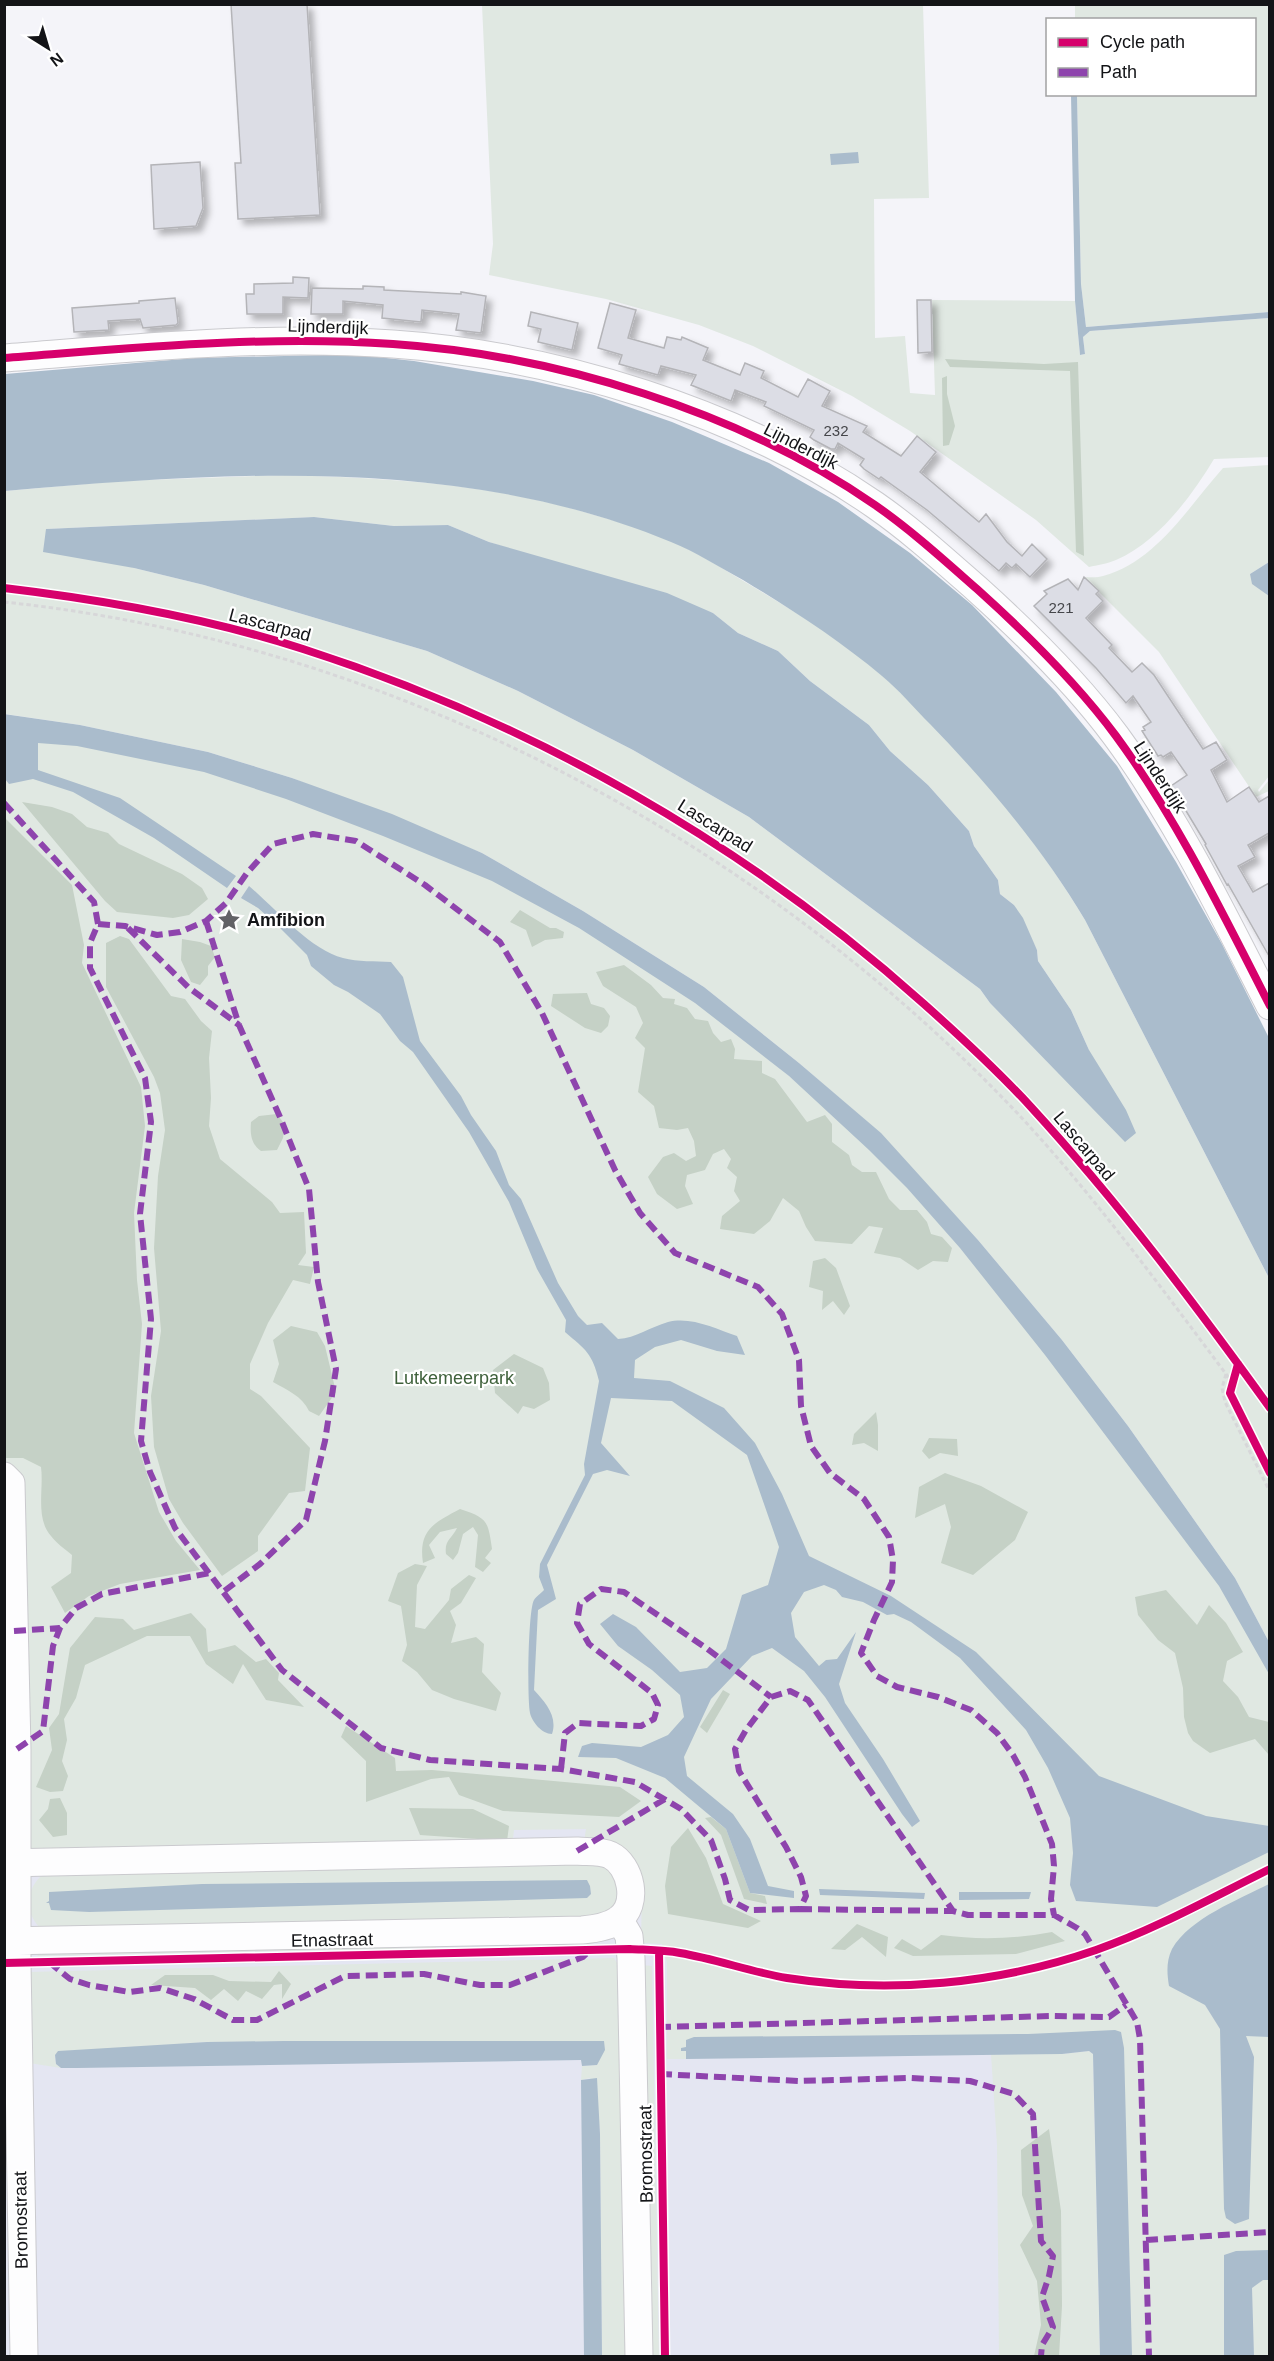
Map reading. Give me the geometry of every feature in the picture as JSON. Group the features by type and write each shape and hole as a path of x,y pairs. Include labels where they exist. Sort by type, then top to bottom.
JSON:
{"street":[{"name":"Lijnderdijk","path":"4,358 229,341 346,341 444,349 543,366 600,380 711,419 777,449 837,480 877,506 938,554 1008,616 1072,682 1115,735 1152,790 1212,892 1269,1006"},
{"name":"Bromostraat","path":"4,1476 11,1483 10,1940 24,2356"},
{"path":"11,1863 587,1852 608,1854 617,1860 626,1871 631,1891 628,1905 620,1919"},
{"name":"Bromostraat","path":"620,1919 629,1936 631,1958 639,2356"},
{"name":"Etnastraat","path":"10,1940 582,1930 597,1929 620,1919"}],"path":[{"path":"4,602 109,617 206,639 293,663 380,692 540,760 622,804 703,853 797,918 879,983 1012,1108 1154,1277 1233,1383"},
{"path":"223,919 228,922"},
{"path":"1226,1374 1222,1388 1225,1402 1269,1492"},
{"path":"1236,1374 1230,1393 1269,1473"}],"shaded area":[{"path":"945,359 1044,364 1078,362 1084,556 1076,552 1070,371 950,367"},
{"path":"947,376 947,394 955,426 949,445 943,446 942,378"},
{"path":"22,802 52,807 72,814 87,827 108,833 119,844 182,874 202,888 208,899 189,915 173,918 117,912 105,901"},
{"path":"5,818 72,885 84,945 82,963 141,1087 145,1126 134,1213 137,1280 142,1324 134,1433 159,1512 176,1541 200,1570 120,1584 89,1596 65,1613 51,1587 71,1573 72,1555 53,1539 43,1521 41,1467 23,1458 5,1458"},
{"path":"520,910 550,928 564,932 563,938 545,940 532,947 526,930 510,922"},
{"path":"120,936 129,939 171,996 185,999 201,1021 212,1031 209,1058 211,1098 209,1126 220,1159 272,1202 280,1213 304,1212 306,1253 298,1265 314,1267 310,1284 293,1280 268,1323 250,1364 250,1389 261,1396 310,1448 305,1491 289,1493 258,1536 258,1551 222,1576 183,1523 169,1499 154,1447 151,1396 161,1331 154,1248 158,1176 165,1130 160,1093 154,1077 106,987 106,943"},
{"path":"182,939 211,946 215,957 208,966 208,975 200,985 191,982 181,960"},
{"path":"624,965 651,985 663,998 675,999 674,1004 687,1008 695,1019 708,1021 713,1033 721,1042 731,1039 735,1049 734,1059 762,1061 762,1073 775,1079 807,1122 825,1115 832,1124 832,1142 849,1155 852,1165 862,1172 876,1172 889,1199 900,1210 917,1210 927,1222 931,1234 942,1237 952,1248 948,1262 933,1261 918,1270 900,1258 874,1253 883,1228 869,1226 852,1244 815,1241 799,1211 783,1198 770,1221 754,1234 720,1229 722,1216 740,1201 734,1191 737,1177 727,1168 731,1159 724,1149 713,1154 705,1170 687,1175 685,1186 693,1204 677,1209 657,1194 648,1177 663,1157 674,1153 686,1161 696,1156 694,1141 688,1128 677,1130 659,1128 654,1106 638,1092 645,1048 635,1038 643,1023 636,1007 603,986 596,972"},
{"path":"587,993 591,1004 604,1008 610,1016 608,1026 601,1033 585,1028 551,1006 553,994"},
{"path":"277,1114 285,1125 283,1138 277,1150 261,1151 252,1138 251,1122 259,1116"},
{"path":"825,1258 836,1268 850,1306 844,1315 833,1301 822,1310 823,1291 809,1287 813,1261"},
{"path":"291,1326 317,1332 325,1346 336,1392 319,1416 309,1411 294,1394 273,1382 279,1364 273,1340"},
{"path":"514,1354 543,1368 549,1383 550,1400 534,1409 523,1406 518,1414 495,1393 493,1370"},
{"path":"876,1412 878,1451 864,1443 852,1445 854,1434"},
{"path":"929,1438 957,1439 958,1456 940,1453 929,1459 922,1451"},
{"path":"945,1473 981,1486 1028,1512 1015,1540 973,1575 941,1563 951,1527 945,1504 915,1518 919,1487"},
{"path":"460,1509 481,1518 487,1526 492,1549 485,1558 491,1563 483,1572 475,1567 478,1535 473,1527 463,1534 458,1553 453,1560 446,1554 446,1549 447,1543 457,1528 440,1532 429,1545 435,1558 423,1563 423,1543 430,1529"},
{"path":"415,1564 427,1566 417,1585 415,1627 425,1629 449,1600 451,1589 469,1575 476,1578 461,1603 450,1611 456,1625 451,1643 476,1637 484,1644 482,1672 501,1693 496,1711 432,1690 417,1672 402,1661 407,1645 401,1606 388,1601 398,1573"},
{"path":"1166,1590 1197,1625 1209,1605 1226,1623 1243,1652 1227,1661 1223,1681 1238,1697 1249,1717 1269,1722 1269,1755 1255,1739 1210,1753 1193,1741 1188,1733 1184,1717 1183,1688 1175,1653 1158,1640 1138,1615 1135,1597"},
{"path":"191,1613 206,1629 208,1652 235,1645 256,1662 266,1659 279,1673 278,1680 304,1707 266,1700 243,1664 233,1684 206,1664 190,1636 147,1636 85,1665 76,1698 64,1719 67,1740 62,1761 68,1776 63,1791 50,1792 36,1787 52,1750 49,1728 59,1714 70,1648 95,1617 123,1619 134,1630"},
{"path":"723,1690 730,1694 707,1733 700,1727"},
{"path":"346,1726 395,1758 396,1771 432,1770 620,1787 641,1801 619,1817 503,1811 459,1795 449,1777 431,1779 366,1802 366,1761 341,1737"},
{"path":"60,1798 67,1813 67,1835 53,1837 39,1820 48,1809 50,1799"},
{"path":"409,1808 473,1809 509,1826 507,1841 420,1835"},
{"path":"711,1817 726,1829 750,1893 765,1896 767,1904 744,1899 721,1835 705,1818"},
{"path":"514,1824 588,1827 1101,2035 1120,2356 5,2356 4,1838"},
{"path":"688,1828 706,1858 723,1904 761,1921 748,1928 668,1914 665,1886 671,1847"},
{"path":"857,1924 888,1937 886,1957 862,1937 845,1950 831,1949"},
{"path":"1052,1932 1065,1941 1016,1954 913,1956 894,1948 902,1939 921,1950 941,1935 996,1938"},
{"path":"279,1971 291,1984 282,1999 282,1984 274,1985 262,1999 246,1991 238,2001 224,1989 211,2000 195,1988 151,1985 165,1975 213,1975 229,1981 271,1982"},
{"path":"1049,2129 1061,2211 1062,2306 1059,2356 1034,2356 1041,2325 1037,2281 1020,2245 1033,2226 1022,2195 1021,2150"}],"green space":[{"path":"482,5 923,5 929,198 874,199 875,338 905,336 910,393 935,395 932,300 1075,301 1080,355 1085,354 1083,337 1090,331 1269,318 1269,457 1214,459 1184,503 1146,542 1116,560 1089,567 1036,520 910,431 852,396 753,346 699,325 606,299 489,275 493,244"},
{"path":"1075,5 1269,5 1269,312 1086,327 1081,284 1077,96 1256,96 1256,18 1075,18"},
{"path":"1269,465 1269,562 1250,574 1269,590 1269,776 1258,790 1259,792 1269,780 1269,791 1256,797 1159,652 1084,577 1103,576 1139,559 1170,531 1223,468"},
{"path":"284,475 397,480 508,494 581,511 662,537 719,566 835,639 869,664 913,704 994,792 1043,855 1085,920 1269,1278 1269,1642 1235,1578 1128,1426 1062,1340 978,1240 880,1133 799,1063 704,987 583,911 482,853 292,778 208,752 80,725 5,714 5,491 120,481","holes":["314,517 394,526 448,525 489,542 713,613 738,633 778,651 810,681 869,725 890,751 928,785 969,831 974,846 998,880 1000,894 1014,905 1037,950 1038,961 1071,1010 1089,1050 1055,1069 990,1003 980,989 749,817 633,750 518,691 427,651 204,585 134,568 46,529"]},
{"name":"Lutkemeerpark","path":"5,731 215,766 508,878 688,990 901,1171 1178,1518 1269,1660 1269,2356 1120,2356 1113,2048 686,2047 686,2059 667,2059 667,1963 662,1944 641,1943 642,1886 584,1842 586,1829 514,1830 512,1847 34,1854 26,1845 4,1469"},
{"path":"583,1857 615,1872 619,1902 605,1919 40,1928 32,1915 29,1902 32,1889 41,1876"},
{"path":"436,1938 436,1948 37,1956 40,1953"},
{"path":"614,1958 622,1971 628,2356 602,2356 600,2134 590,2078 581,2080 582,2066 597,2065 604,2041 207,2042 55,2055 56,2064 61,2068 29,2063 27,1972"},
{"path":"642,1965 652,1966 659,2356 650,2356"},
{"path":"1089,2051 1093,2054 1100,2356 999,2356 997,2145 991,2054 1062,2054"}],"water":[{"path":"1071,96 1077,96 1081,284 1086,327 1269,312 1269,318 1090,331 1083,337 1085,354 1080,355 1075,301"},
{"path":"858,152 859,163 831,165 830,154"},
{"path":"368,356 414,361 533,381 594,395 672,422 769,463 838,502 910,553 972,605 1056,692 1117,766 1176,862 1222,944 1269,1038 1269,1278 1085,920 1033,843 973,770 888,681 832,637 761,591 680,546 591,514 509,495 426,483 342,477 257,476 88,484 5,491 5,374 195,358"},
{"path":"314,517 394,526 448,525 489,542 667,593 713,613 738,633 778,651 810,681 869,725 890,751 928,785 969,831 974,846 998,880 1000,894 1014,905 1023,918 1037,950 1038,961 1071,1010 1089,1050 1126,1110 1136,1133 1125,1142 990,1003 980,989 749,817 633,750 518,691 427,651 204,585 134,568 43,552 46,529"},
{"path":"1269,562 1269,596 1252,584 1250,574"},
{"path":"4,714 80,725 208,752 292,778 392,814 482,853 583,911 704,987 799,1063 881,1133 978,1240 1062,1340 1128,1426 1235,1578 1269,1642 1269,1674 1219,1586 1045,1355 960,1248 907,1188 789,1076 695,1003 579,928 492,881 383,836 286,799 204,772 77,746 38,743 38,770 120,798 236,876 227,888 154,838 73,792 33,779 9,784 5,779"},
{"path":"249,886 306,938 331,954 361,961 391,962 403,977 420,1041 461,1096 496,1151 509,1185 521,1199 558,1283 578,1316 587,1325 602,1323 618,1339 631,1337 661,1324 677,1321 703,1324 737,1336 745,1355 717,1351 681,1340 655,1347 635,1360 634,1378 670,1381 724,1408 755,1443 782,1494 809,1556 891,1596 976,1652 1099,1776 1206,1816 1269,1826 1269,1852 1157,1907 1076,1901 1070,1885 1073,1853 1070,1818 1048,1768 1026,1730 960,1658 911,1622 894,1614 887,1615 863,1602 842,1597 836,1590 824,1585 804,1592 791,1613 795,1637 819,1666 826,1660 837,1659 856,1632 839,1684 845,1703 883,1759 920,1821 912,1827 825,1697 804,1671 772,1648 752,1656 711,1699 684,1757 687,1776 733,1814 750,1839 768,1886 794,1891 794,1898 750,1893 726,1829 665,1778 616,1758 578,1757 582,1746 592,1743 641,1747 668,1735 684,1717 680,1695 652,1670 618,1646 600,1624 613,1614 636,1627 680,1672 707,1668 726,1649 742,1595 768,1585 779,1547 747,1455 672,1401 611,1398 601,1443 630,1476 607,1470 593,1474 547,1565 556,1599 538,1610 534,1690 552,1715 552,1734 538,1727 531,1716 529,1705 532,1607 534,1600 544,1590 539,1577 540,1564 585,1475 584,1464 599,1381 594,1364 578,1343 565,1332 566,1320 537,1269 509,1202 469,1132 413,1052 400,1041 380,1014 334,985 311,966 307,955 276,924 258,908 241,898"},
{"path":"587,1880 591,1894 587,1898 89,1912 51,1910 49,1903 46,1903 49,1901 49,1892 202,1884"},
{"path":"1269,1884 1269,2037 1246,2036 1254,2057 1249,2219 1235,2224 1226,2218 1224,2209 1220,2029 1205,2005 1169,1986 1167,1972 1172,1949 1190,1928 1216,1911"},
{"path":"819,1889 925,1893 924,1899 820,1895"},
{"path":"959,1892 1031,1892 1029,1899 959,1900"},
{"path":"1115,2030 1121,2032 1124,2048 1132,2356 1100,2356 1093,2054 1089,2051 1062,2054 686,2059 686,2051 681,2051 681,2048 686,2047 686,2040 694,2037 1028,2034"},
{"path":"604,2041 605,2050 597,2065 582,2066 581,2060 61,2068 56,2064 55,2055 58,2051 207,2042"},
{"path":"597,2078 600,2134 602,2356 584,2356 581,2080"},
{"path":"1269,2250 1269,2280 1263,2280 1252,2288 1254,2356 1224,2356 1224,2255 1236,2251"}],"building":[{"path":"231,4 307,4 320,215 238,219 235,163 241,163"},
{"path":"200,162 203,208 196,226 154,229 151,165"},
{"path":"293,277 309,278 308,298 283,297 283,314 247,314 246,294 254,294 254,284 293,283"},
{"path":"363,286 384,287 384,290 461,294 461,292 486,296 481,333 456,330 459,314 422,310 421,322 382,318 383,305 343,301 343,314 311,314 312,288 363,289"},
{"path":"175,298 178,323 176,325 143,328 140,319 108,321 109,330 74,332 72,308"},
{"path":"917,300 931,300 932,352 918,353"},
{"path":"610,303 636,310 628,338 664,348 667,337 681,340 682,337 708,348 703,360 740,375 745,363 764,371 761,378 798,397 808,379 830,391 822,406 867,426 863,432 901,456 917,436 936,452 920,472 979,522 986,514 1007,542 1022,556 1032,544 1047,559 1030,577 1016,564 1012,568 1006,563 999,571 927,510 881,477 879,479 864,469 860,465 864,459 838,443 835,449 831,449 814,440 810,437 814,430 764,406 766,402 735,390 731,401 691,385 696,375 661,366 658,375 619,364 622,355 598,348"},
{"path":"531,312 578,323 572,350 538,342 541,329 528,326"},
{"path":"1084,577 1099,591 1096,594 1103,601 1086,618 1112,645 1109,648 1132,672 1142,663 1154,675 1203,749 1216,742 1227,760 1211,770 1227,802 1249,787 1259,802 1269,796 1269,833 1248,845 1255,857 1238,866 1253,892 1269,883 1269,956 1171,786 1187,775 1171,752 1163,757 1158,756 1142,731 1145,730 1143,727 1151,722 1133,696 1126,703 1096,668 1034,606 1047,594 1044,591 1068,579 1078,590"}],"marked path":[{"path":"4,803 94,902 98,924 90,943 90,968 145,1078 151,1122 140,1214 151,1319 141,1441 150,1472 175,1528 282,1670 381,1748 430,1760 561,1769 635,1782 681,1809 711,1840 730,1900 749,1910 800,1909 806,1896 801,1877 786,1847 739,1771 735,1749 771,1697 790,1691 808,1700 953,1911 968,1915 1054,1915 1085,1934 1137,2022 1140,2039 1149,2356"},
{"path":"98,924 125,926 157,935 180,932 206,921 226,903 247,873 273,844 313,834 356,841 425,885 500,942 542,1013 615,1170 640,1213 675,1253 758,1287 782,1314 799,1360 801,1406 811,1446 830,1473 864,1499 889,1537 893,1560 892,1582 861,1653 877,1676 897,1687 938,1697 971,1710 997,1733 1025,1777 1052,1844 1054,1866 1051,1899 1054,1915"},
{"path":"206,921 239,1025 309,1189 318,1282 336,1369 325,1441 306,1520 260,1564 223,1592"},
{"path":"128,928 188,987 239,1025"},
{"path":"17,1749 43,1731 53,1646 60,1628 76,1608 102,1594 210,1573"},
{"path":"561,1769 565,1733 578,1723 641,1726 654,1719 658,1705 652,1693 589,1644 577,1623 580,1604 601,1589 624,1592 706,1648 771,1697"},
{"path":"14,1631 60,1628"},
{"path":"577,1851 665,1799"},
{"path":"800,1909 953,1911"},
{"path":"49,1962 70,1979 89,1985 129,1992 160,1988 194,1999 233,2020 257,2020 345,1976 424,1974 480,1985 510,1985 583,1957 588,1952"},
{"path":"659,2027 1051,2016 1109,2017 1126,2005"},
{"path":"660,2074 799,2081 910,2078 970,2081 1014,2094 1033,2114 1041,2241 1053,2256 1042,2297 1053,2327 1042,2345 1041,2356"},
{"path":"1146,2240 1270,2232"}],"cycle path":[{"path":"4,358 198,344 296,341 393,344 455,350 581,375 706,416 766,442 822,472 875,505 901,525 996,606 1068,678 1116,736 1159,800 1198,868 1270,1006"},
{"name":"Lascarpad","path":"4,588 118,604 193,619 303,649 388,679 472,713 553,751 633,794 709,840 784,891 855,946 938,1016 1006,1080 1125,1217 1270,1408"},
{"path":"1238,1364 1230,1393 1270,1473"},
{"path":"4,1963 630,1949 680,1953 787,1978 826,1983 865,1985 943,1983 1021,1971 1096,1950 1162,1923 1270,1869"},
{"path":"659,1951 665,2356"}],"place":[{"name":"Amfibion","path":"229,920"}]}
